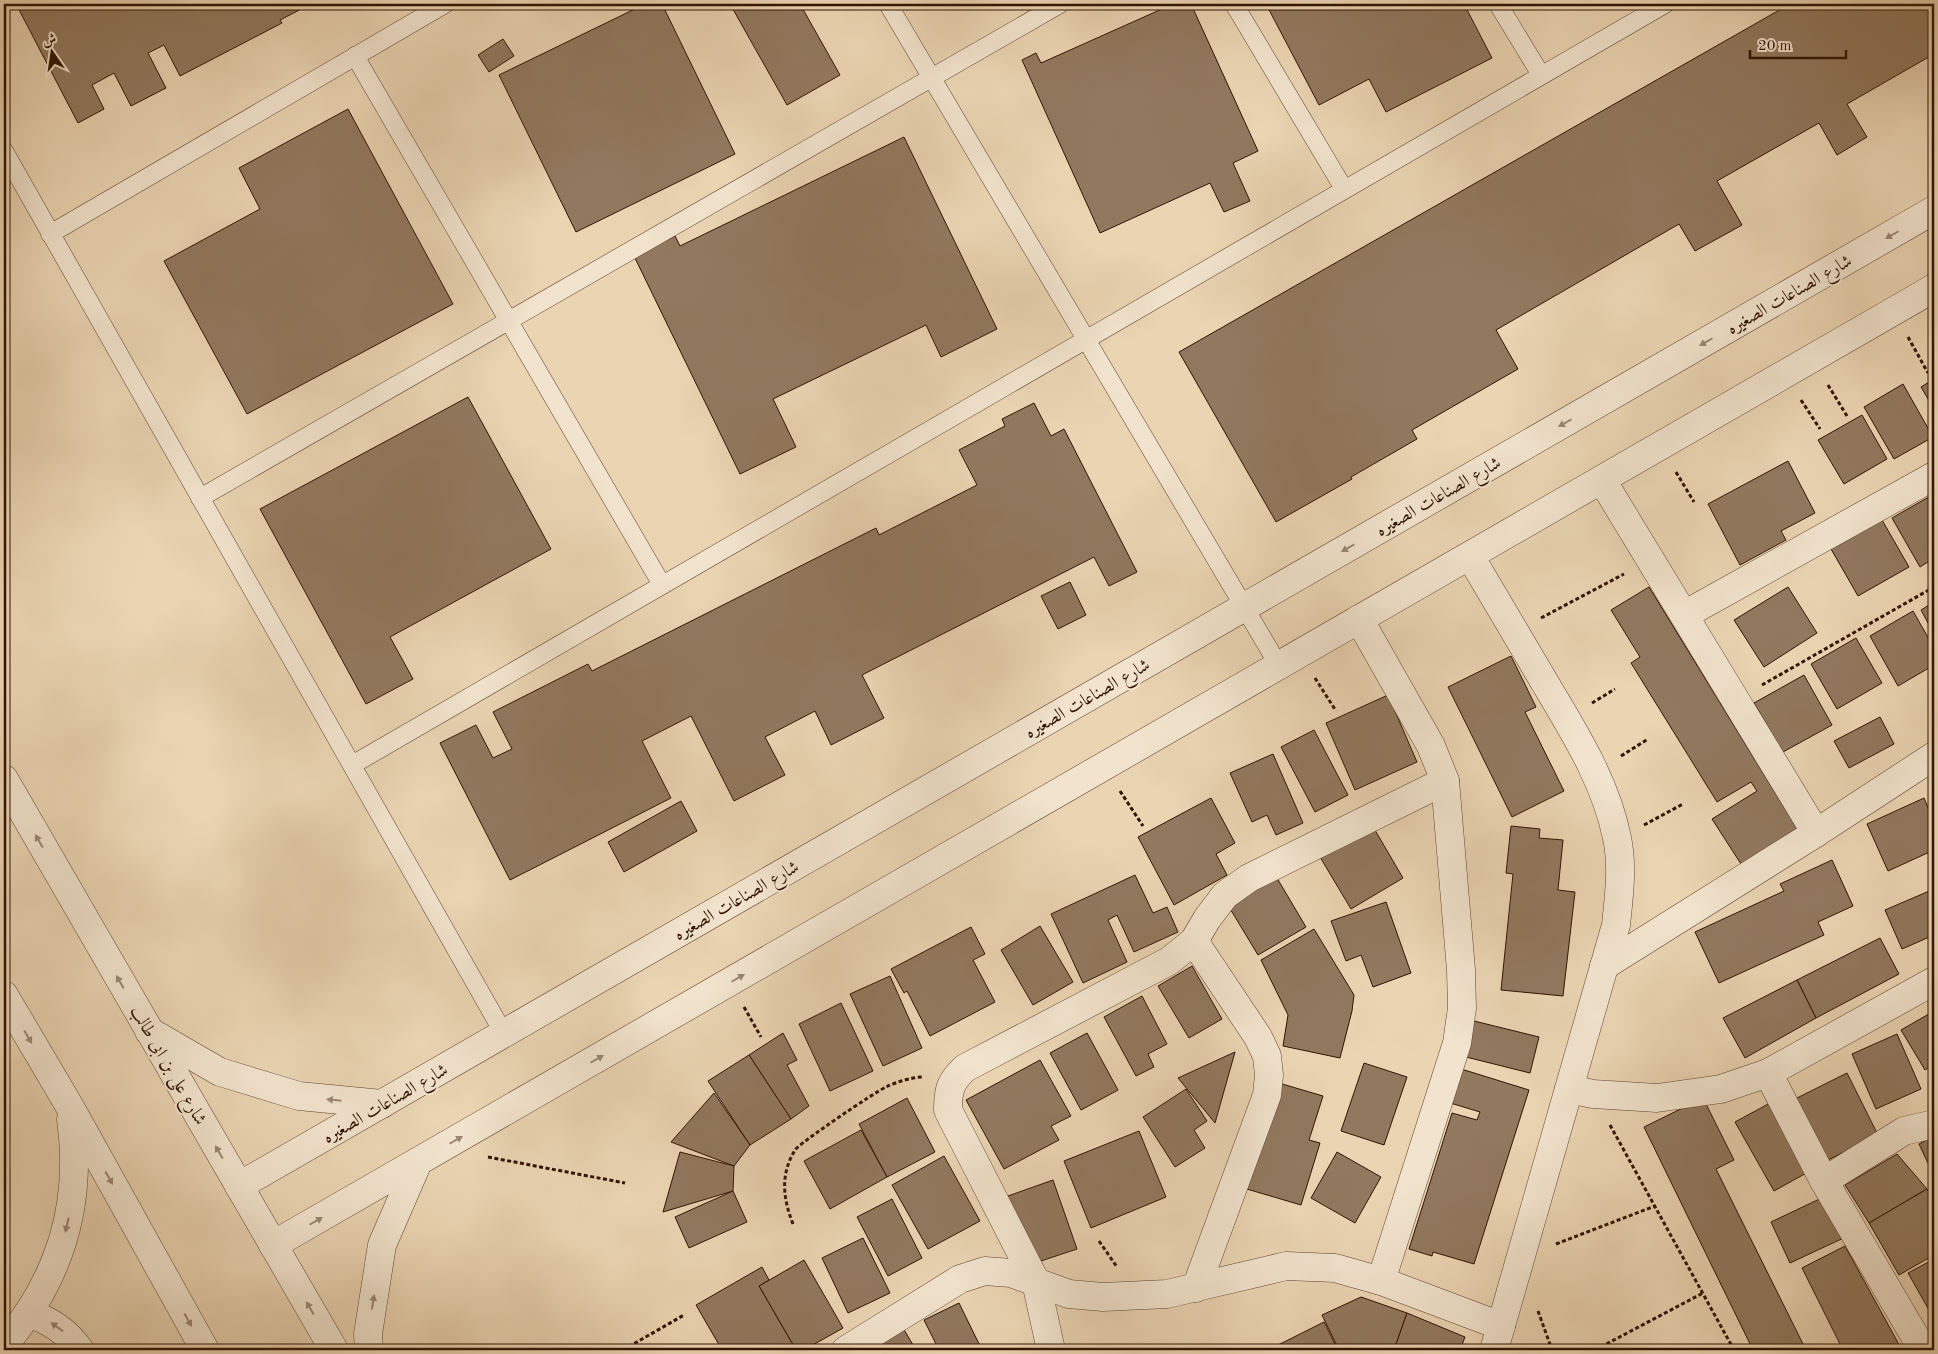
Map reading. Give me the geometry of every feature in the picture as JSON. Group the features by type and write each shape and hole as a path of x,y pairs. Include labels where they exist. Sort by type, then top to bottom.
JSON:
{"street":[{"name":"شارع الصناعات الصغيره","path":"239,1186 1934,210"},
{"path":"274,1245 1934,288"},
{"path":"1684,615 1934,476"},
{"path":"1602,480 1816,833"},
{"path":"846,1350 960,1279 985,1271 1012,1273 1069,1294 1103,1297 1167,1294 1286,1266 1335,1268 1382,1281 1498,1338 1521,1257 1581,1091 1604,966 1616,925 1621,882 1618,839 1609,805 1594,772 1567,719 1470,556"},
{"path":"1359,619 1431,746 1445,781 1461,970 1462,1008 1457,1044 1382,1281"},
{"path":"1604,966 1816,833 1934,756"},
{"name":"شارع على بن ابى طالب","path":"4,779 334,1350"},
{"path":"1051,1350 1036,1282 948,1110 948,1094 954,1079 965,1068 1169,961 1194,941 1207,919 1225,895 1249,878 1445,781"},
{"path":"1194,941 1258,1037 1267,1056 1269,1075 1267,1095 1196,1288"},
{"path":"1581,1091 1658,1098 1721,1089 1768,1073 1934,981"},
{"path":"4,995 70,1107 205,1350"},
{"path":"148,1030 220,1072 299,1096 382,1104"},
{"path":"1768,1073 1824,1181 1923,1350"},
{"path":"4,1345 28,1313 51,1272 62,1244 70,1210 74,1176 70,1107"},
{"path":"1824,1181 1904,1131 1934,1124"},
{"path":"369,1350 368,1334 382,1245 418,1162"},
{"path":"28,1313 44,1318 59,1327 80,1350"}],"lane":[{"path":"50,234 445,4"},
{"path":"888,4 1245,608 1289,660"},
{"path":"200,498 1060,4"},
{"path":"1234,4 1344,190"},
{"path":"1498,4 1541,75"},
{"path":"352,765 1665,4"},
{"path":"355,56 662,585"},
{"path":"4,151 504,1034"}],"path":[{"path":"1894,311 1928,373"},
{"path":"1812,358 1847,416"},
{"path":"1515,632 1651,560"},
{"path":"1736,700 1934,587"},
{"path":"1289,660 1336,711"},
{"path":"1104,766 1143,826"},
{"path":"1618,839 1683,804"},
{"path":"793,1224 786,1205 784,1185 787,1166 796,1148 887,1086 920,1077 954,1079"},
{"path":"1581,1091 1655,1206 1734,1350"},
{"path":"441,1148 625,1183"},
{"path":"1521,1257 1655,1206"},
{"path":"1595,1350 1703,1294"},
{"path":"623,1350 684,1315"}],"building":[{"path":"16,4 311,4 280,20 282,23 180,76 164,45 148,53 166,88 131,106 114,73 92,85 104,109 78,123"},
{"path":"645,4 662,4 735,154 576,232 499,75"},
{"path":"730,4 800,4 840,75 787,105"},
{"path":"1173,4 1191,4 1258,151 1233,163 1250,201 1224,212 1210,183 1100,233 1022,60 1036,53 1041,63"},
{"path":"1266,4 1464,4 1492,58 1386,112 1369,79 1319,105"},
{"path":"1790,4 1934,4 1934,54 1847,104 1867,137 1837,155 1819,123 1717,181 1742,225 1695,251 1679,224 1496,330 1518,369 1412,430 1417,439 1276,522 1179,352"},
{"path":"503,39 514,56 489,72 478,55"},
{"path":"348,109 453,304 247,414 164,261 260,209 239,168"},
{"path":"904,137 997,329 941,357 926,325 773,399 796,447 740,474 634,256 675,236 680,246"},
{"path":"1934,379 1934,409 1921,387"},
{"path":"1903,384 1933,437 1894,459 1864,407"},
{"path":"468,397 551,549 390,637 413,679 366,704 260,509"},
{"path":"1034,403 1051,436 1064,429 1137,572 1109,586 1094,557 862,675 884,718 831,745 815,711 765,737 785,775 734,801 691,716 642,741 671,798 510,880 440,743 476,725 493,758 512,749 493,712 588,664 592,671 876,528 879,535 977,485 959,450 1005,426 1002,419"},
{"path":"1862,415 1887,459 1844,484 1818,440"},
{"path":"1788,461 1815,513 1781,531 1786,540 1740,565 1708,504"},
{"path":"1934,494 1934,558 1920,567 1892,518"},
{"path":"1882,520 1909,567 1858,596 1831,549"},
{"path":"1070,582 1086,615 1058,629 1041,596"},
{"path":"1649,587 1798,830 1741,864 1712,819 1757,791 1751,782 1717,802 1631,663 1640,657 1611,610"},
{"path":"1788,587 1817,633 1764,667 1734,620"},
{"path":"1934,602 1934,634 1921,610"},
{"path":"1913,611 1934,648 1934,665 1898,686 1870,636"},
{"path":"1856,638 1882,683 1837,709 1811,664"},
{"path":"1511,656 1536,707 1525,712 1564,791 1512,817 1448,687"},
{"path":"1804,675 1832,725 1783,752 1754,703"},
{"path":"1388,695 1417,762 1355,790 1326,723"},
{"path":"1880,717 1894,744 1849,768 1834,741"},
{"path":"1314,730 1348,795 1315,812 1281,747"},
{"path":"1273,754 1303,823 1276,835 1267,815 1252,822 1230,773"},
{"path":"1211,798 1235,843 1216,854 1227,875 1174,905 1138,837"},
{"path":"1924,798 1934,822 1934,850 1888,871 1867,824"},
{"path":"681,801 697,831 624,872 608,842"},
{"path":"1372,825 1403,878 1351,909 1320,857"},
{"path":"1511,826 1540,829 1539,838 1563,840 1558,890 1575,892 1563,996 1501,990 1513,874 1506,873"},
{"path":"1832,860 1853,906 1818,922 1824,935 1719,983 1695,932 1784,891 1780,884"},
{"path":"1274,873 1306,927 1258,955 1226,902"},
{"path":"1135,875 1153,913 1167,907 1178,932 1134,952 1117,915 1108,920 1127,962 1083,983 1051,914"},
{"path":"1934,889 1934,935 1902,949 1885,910"},
{"path":"1386,902 1411,973 1373,987 1361,955 1346,961 1331,921"},
{"path":"1040,926 1073,982 1033,1005 1001,950"},
{"path":"971,927 985,954 973,960 995,1002 930,1036 907,991 904,993 891,969"},
{"path":"1314,929 1354,995 1352,1011 1340,1058 1283,1046 1288,1015 1261,960"},
{"path":"1880,938 1899,974 1816,1018 1797,980"},
{"path":"1192,966 1222,1019 1189,1038 1158,986"},
{"path":"890,976 922,1048 883,1066 850,994"},
{"path":"1797,980 1816,1018 1745,1058 1723,1018"},
{"path":"1142,996 1167,1044 1148,1054 1154,1067 1136,1076 1104,1017"},
{"path":"841,1003 873,1071 830,1091 799,1024"},
{"path":"1934,1011 1934,1064 1925,1070 1901,1030"},
{"path":"1466,1019 1539,1037 1530,1073 1458,1055"},
{"path":"783,1033 797,1060 787,1065 809,1106 791,1119 749,1055"},
{"path":"1087,1033 1118,1090 1081,1110 1050,1053"},
{"path":"1897,1034 1921,1089 1876,1109 1852,1054"},
{"path":"1235,1052 1215,1123 1178,1078"},
{"path":"749,1055 791,1119 750,1145 708,1081"},
{"path":"1040,1060 1071,1116 1051,1126 1059,1140 1004,1169 966,1100"},
{"path":"1364,1063 1407,1077 1384,1145 1341,1131"},
{"path":"1458,1068 1529,1090 1474,1264 1433,1252 1432,1256 1409,1249 1452,1113 1477,1120 1480,1112 1447,1102"},
{"path":"1847,1073 1878,1135 1824,1162 1793,1100"},
{"path":"1272,1081 1323,1096 1309,1140 1320,1143 1301,1205 1240,1187"},
{"path":"1186,1089 1207,1121 1194,1130 1205,1148 1175,1167 1143,1117"},
{"path":"714,1093 750,1145 734,1166 671,1142"},
{"path":"1781,1097 1819,1166 1774,1191 1735,1122"},
{"path":"907,1098 935,1152 887,1177 859,1124"},
{"path":"1703,1098 1734,1160 1716,1169 1806,1350 1753,1350 1644,1127"},
{"path":"861,1130 887,1177 830,1209 804,1161"},
{"path":"1139,1131 1166,1197 1091,1228 1064,1161"},
{"path":"1934,1136 1934,1176 1919,1144"},
{"path":"680,1152 734,1166 733,1191 663,1212"},
{"path":"1337,1152 1381,1177 1355,1223 1311,1198"},
{"path":"1897,1154 1927,1189 1869,1223 1845,1185"},
{"path":"944,1156 980,1221 928,1249 892,1185"},
{"path":"1053,1180 1077,1249 1032,1264 1008,1196"},
{"path":"1927,1189 1934,1201 1934,1255 1899,1275 1869,1223"},
{"path":"733,1191 747,1222 689,1248 675,1217"},
{"path":"1830,1194 1850,1235 1790,1263 1771,1222"},
{"path":"892,1199 922,1258 888,1276 857,1217"},
{"path":"863,1238 890,1293 848,1313 822,1258"},
{"path":"1845,1246 1902,1350 1843,1350 1802,1268"},
{"path":"1934,1259 1934,1307 1929,1310 1908,1273"},
{"path":"804,1260 843,1328 804,1350 796,1350 759,1286"},
{"path":"762,1267 769,1280 759,1286 796,1350 722,1350 696,1305"},
{"path":"1361,1297 1407,1313 1394,1350 1339,1350 1322,1315"},
{"path":"959,1303 982,1350 939,1350 924,1320"},
{"path":"1407,1313 1465,1337 1460,1350 1394,1350"},
{"path":"1324,1322 1338,1350 1276,1350 1274,1347"},
{"path":"903,1328 916,1350 867,1350"}]}
